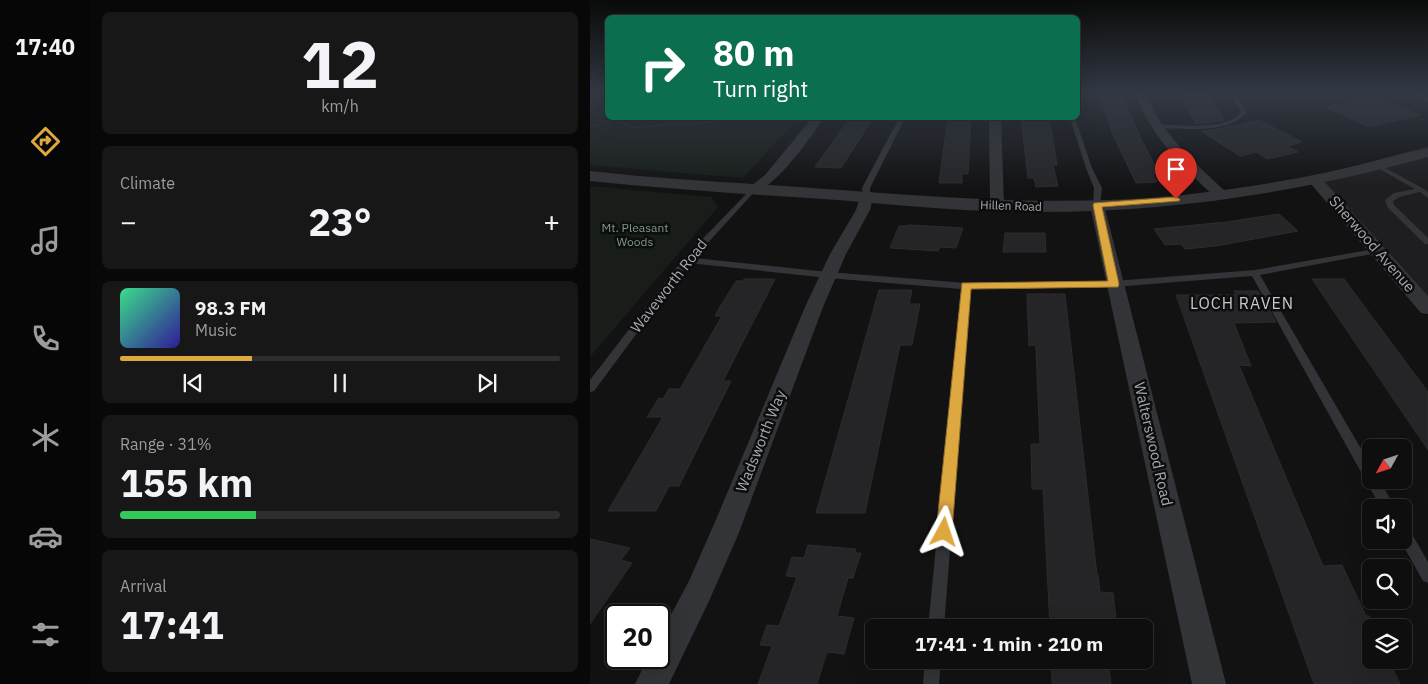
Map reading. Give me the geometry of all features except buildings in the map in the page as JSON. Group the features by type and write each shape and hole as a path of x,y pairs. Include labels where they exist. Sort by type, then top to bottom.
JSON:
{"street":[{"path":"754,189 770,178 812,125"},
{"path":"996,125 997,206"},
{"path":"1156,126 1186,162 1220,195"},
{"name":"Hillen Road","path":"590,176 997,206 1055,207 1267,190 1316,181 1428,152"},
{"name":"Sherwood Avenue","path":"1316,181 1428,308"},
{"name":"Wadsworth Way","path":"652,684 699,591 728,525 828,275 863,210 866,197"},
{"name":"Walterswood Road","path":"1097,205 1209,684"}],"lane":[{"path":"866,197 866,188 898,125"},
{"path":"1074,125 1088,168 1098,188 1097,205"},
{"path":"1156,126 1221,125"},
{"path":"1378,166 1425,189 1428,196"},
{"name":"Waveworth Road","path":"590,388 687,260 754,189"},
{"path":"1425,189 1397,195 1389,200 1391,206 1428,242"},
{"path":"687,260 828,275 966,286 1114,284 1255,273 1377,250"},
{"path":"1255,273 1362,461"},
{"path":"937,619 966,286"},
{"path":"1412,548 1428,576"},
{"path":"930,684 932,669"}],"path":[{"path":"628,125 638,129 668,125"}],"shaded area":[{"path":"1428,146 1428,309 1311,178"}],"green space":[{"path":"590,125 792,125 743,178 590,165"},
{"name":"Mt. Pleasant Woods","path":"590,186 711,197 718,207 590,357"}],"district":[{"name":"LOCH RAVEN","path":"1242,303"}],"route":[{"path":"944,532 966,286 1114,284 1097,205 1176,199"}]}
